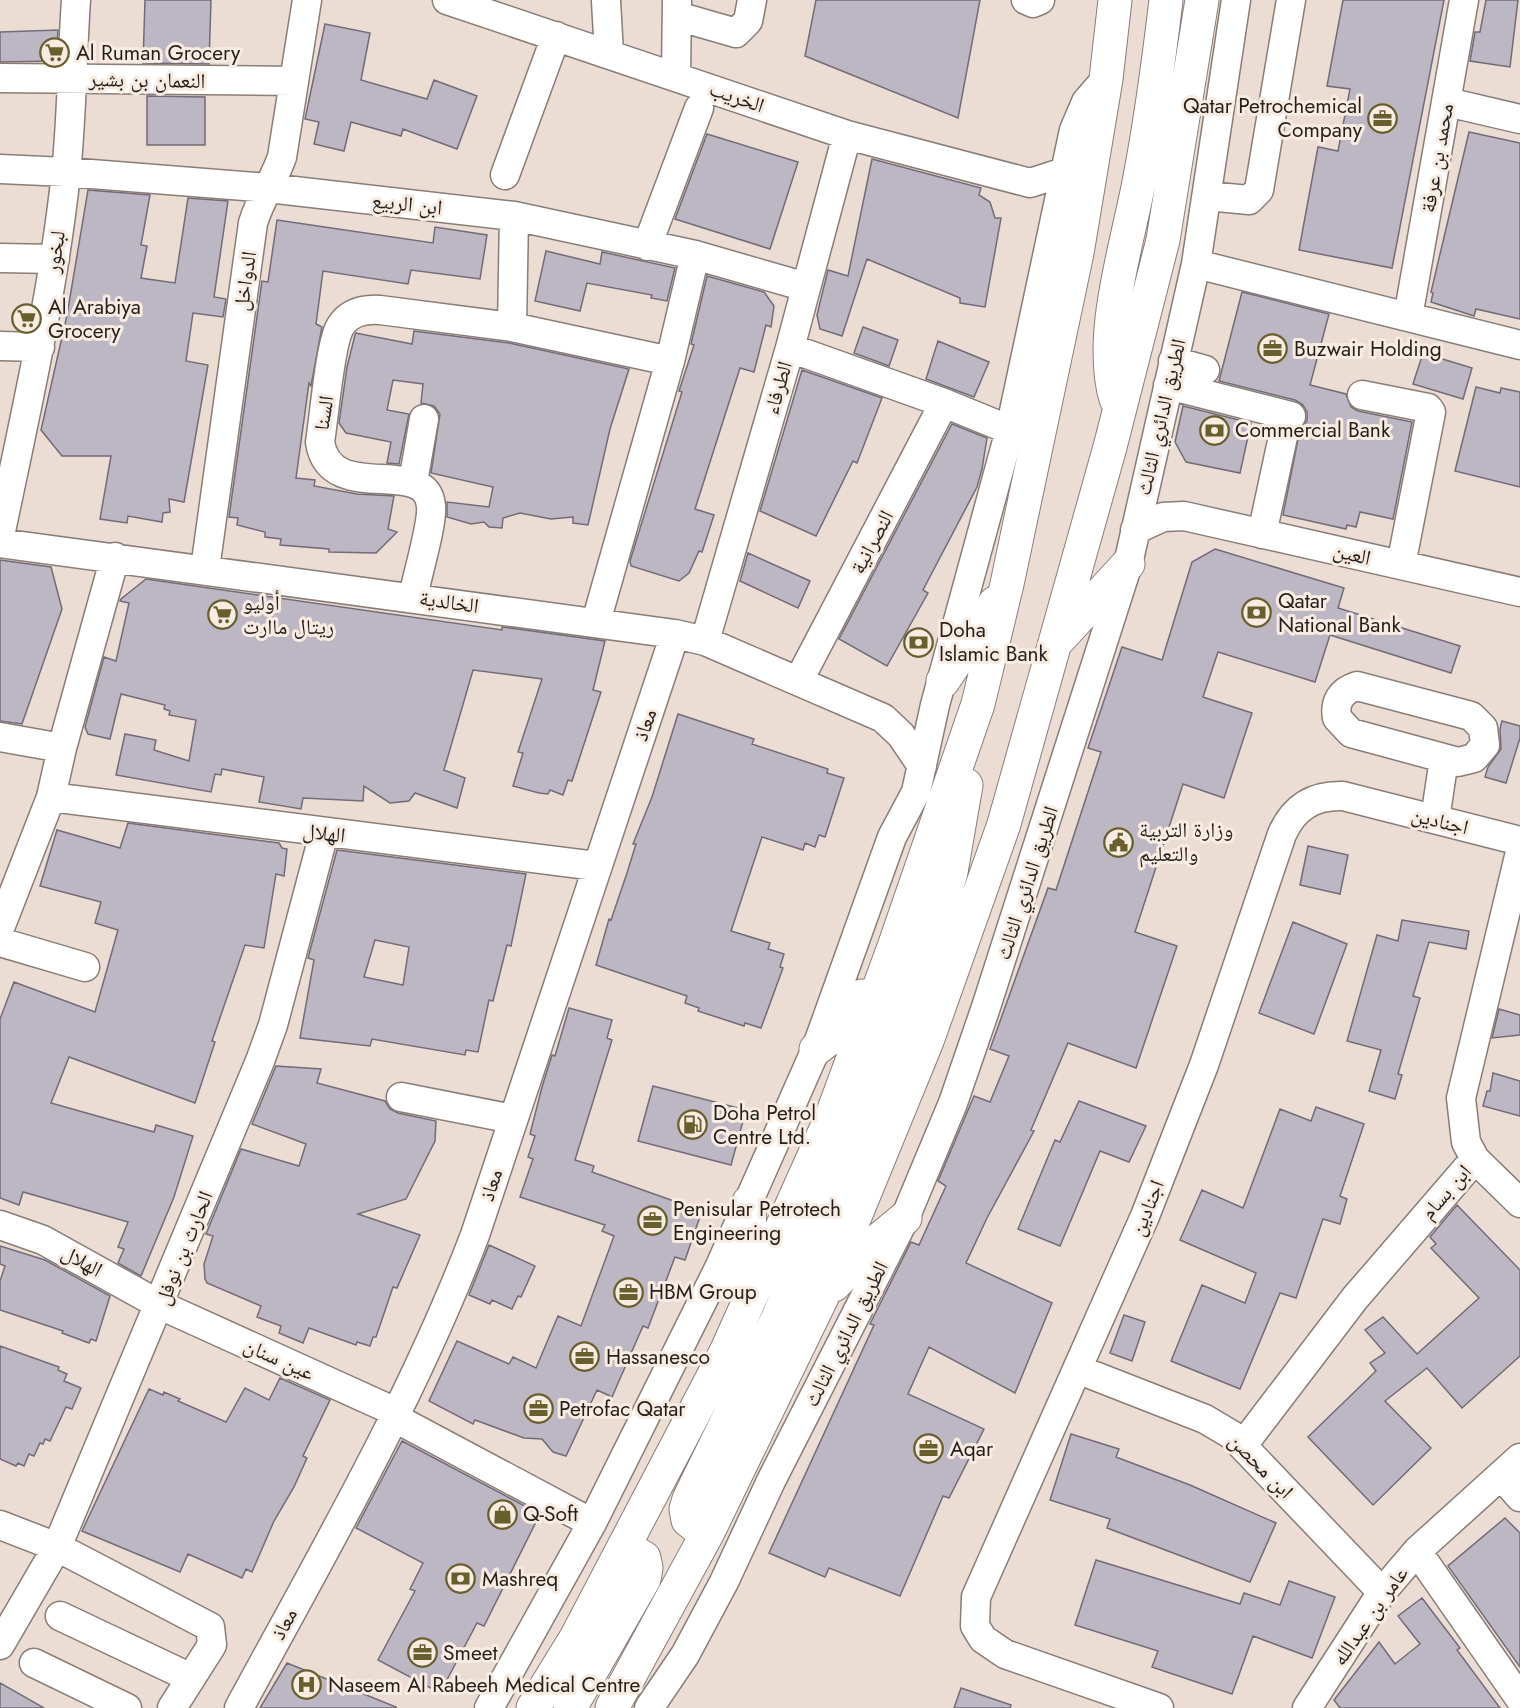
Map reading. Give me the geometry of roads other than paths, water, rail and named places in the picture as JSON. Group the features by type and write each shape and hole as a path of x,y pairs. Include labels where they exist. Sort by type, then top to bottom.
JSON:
{"highway":[{"path":"708,1532 699,1529 688,1520 686,1509 689,1499 778,1318 870,1100 936,926 958,838 978,704 1007,584 1077,253 1106,79 1115,0"},
{"path":"1119,410 1110,373 1110,336 1141,175 1166,0"},
{"name":"الطريق الدائري الثالث","path":"612,1708 632,1692 822,1297 939,1008 1004,824 1056,643 1163,240 1202,0"},
{"path":"1056,643 1128,564"},
{"path":"939,693 1007,584"},
{"path":"534,1708 576,1638 726,1352 831,1118 894,946 978,704"},
{"path":"816,1049 828,1042 845,1023 894,946"},
{"path":"726,1352 731,1310 750,1244 749,1202"},
{"path":"822,1297 870,1247 905,1218"},
{"path":"570,1708 644,1580 646,1568 644,1558 624,1545"}],"street":[{"name":"لبخور","path":"0,536 10,445 40,347 55,259 66,171 76,0"},
{"name":"الدواخل","path":"205,569 253,223 258,203 268,188 282,157 307,0"},
{"name":"الخريب","path":"447,0 847,135 1030,183"},
{"path":"676,76 677,8 736,33 748,21 752,0"},
{"path":"1026,0 1033,3 1040,0"},
{"name":"الطريق الدائري الثالث","path":"649,1708 685,1655 724,1582 771,1481 905,1218 953,1103 983,1018 1128,564 1196,264 1236,0"},
{"path":"1207,196 1245,200 1253,198 1259,190 1291,0"},
{"name":"محمد بن عرفة","path":"1408,317 1464,0"},
{"path":"606,1 609,54"},
{"path":"504,174 556,36"},
{"name":"النعمان بن بشير","path":"0,78 294,81"},
{"path":"489,1708 592,1523 720,1266 816,1049 892,837 916,792 939,693 1010,430 1064,172 1079,115 1090,96 1106,79"},
{"path":"1447,102 1520,119"},
{"path":"647,246 699,108"},
{"name":"الطرفاء","path":"705,641 847,135"},
{"name":"ابن الربيع","path":"0,169 66,171 268,188 514,216 695,255 806,287"},
{"path":"1064,172 1030,183 1056,218 1077,253"},
{"path":"512,327 514,216"},
{"path":"596,622 670,360 695,255"},
{"path":"0,258 55,259"},
{"path":"1196,264 1520,345"},
{"name":"السنا","path":"413,482 345,475 335,470 322,453 320,442 339,328 356,312 368,309 512,327 670,360"},
{"path":"0,346 40,347"},
{"path":"789,348 944,403 1010,430"},
{"path":"1171,373 1204,370"},
{"path":"1171,373 1288,424 1262,534"},
{"path":"1362,394 1428,408 1431,412 1401,565"},
{"name":"النصرانية","path":"799,680 944,403"},
{"path":"413,597 432,508 425,490 413,482 424,419"},
{"name":"العين","path":"1144,486 1156,498 1184,516"},
{"name":"العين","path":"1135,530 1163,517 1184,516 1520,592"},
{"name":"الخالدية","path":"0,543 596,622 705,641 882,718 901,735 922,766"},
{"path":"0,928 51,797 60,756 115,558"},
{"name":"معاذ","path":"239,1708 396,1416 452,1296 675,634"},
{"path":"1364,686 1471,716 1478,721 1486,736 1481,752 1466,761 1444,759 1345,729 1337,718 1336,704 1339,697 1350,688 1364,686"},
{"name":"الخالدية","path":"882,718 913,716 939,693"},
{"path":"0,737 60,756"},
{"path":"0,745 60,756"},
{"path":"1435,819 1444,759"},
{"name":"اجنادين","path":"1159,1708 1005,1654 984,1639 975,1626 976,1597 1145,1216 1185,1116 1287,822 1306,803 1330,795 1343,796 1520,841"},
{"name":"الهلال","path":"51,797 596,866"},
{"name":"الحارث بن نوفل","path":"0,1645 57,1547 160,1305 273,1025 324,833"},
{"name":"ابن بسام","path":"1243,1445 1356,1298 1475,1159 1466,1142 1461,1098 1520,852"},
{"path":"0,942 85,967"},
{"path":"400,1097 513,1119"},
{"path":"1475,1159 1520,1203"},
{"name":"الهلال","path":"0,1225 66,1252 160,1305"},
{"name":"عين سنان","path":"160,1305 396,1416 592,1523"},
{"name":"ابن محصن","path":"1077,1369 1205,1419 1243,1445 1382,1592"},
{"path":"1511,1466 1520,1497"},
{"name":"عامر بن عبدالله","path":"1306,1708 1382,1592 1417,1551 1511,1466"},
{"path":"0,1525 57,1547 210,1627 212,1645 172,1708"},
{"path":"1417,1551 1520,1699"},
{"path":"60,1616 191,1678"},
{"path":"34,1662 127,1708"}],"place":[{"name":"Al Ruman Grocery","path":"55,53"},
{"name":"Qatar Petrochemical Company","path":"1383,118"},
{"name":"Al Arabiya Grocery","path":"27,319"},
{"name":"Buzwair Holding","path":"1273,349"},
{"name":"Commercial Bank","path":"1214,430"},
{"name":"Qatar National Bank","path":"1257,613"},
{"name":"أوليو ريتال ماارت","path":"222,615"},
{"name":"Doha Islamic Bank","path":"918,642"},
{"name":"وزارة التربية والتعليم","path":"1118,842"},
{"name":"Doha Petrol Centre Ltd.","path":"692,1125"},
{"name":"Penisular Petrotech Engineering","path":"652,1221"},
{"name":"HBM Group","path":"628,1292"},
{"name":"Hassanesco","path":"585,1357"},
{"name":"Petrofac Qatar","path":"538,1409"},
{"name":"Aqar","path":"929,1449"},
{"name":"Q-Soft","path":"502,1514"},
{"name":"Mashreq","path":"461,1579"},
{"name":"Smeet","path":"422,1653"},
{"name":"Naseem Al Rabeeh Medical Centre","path":"307,1685"}]}
